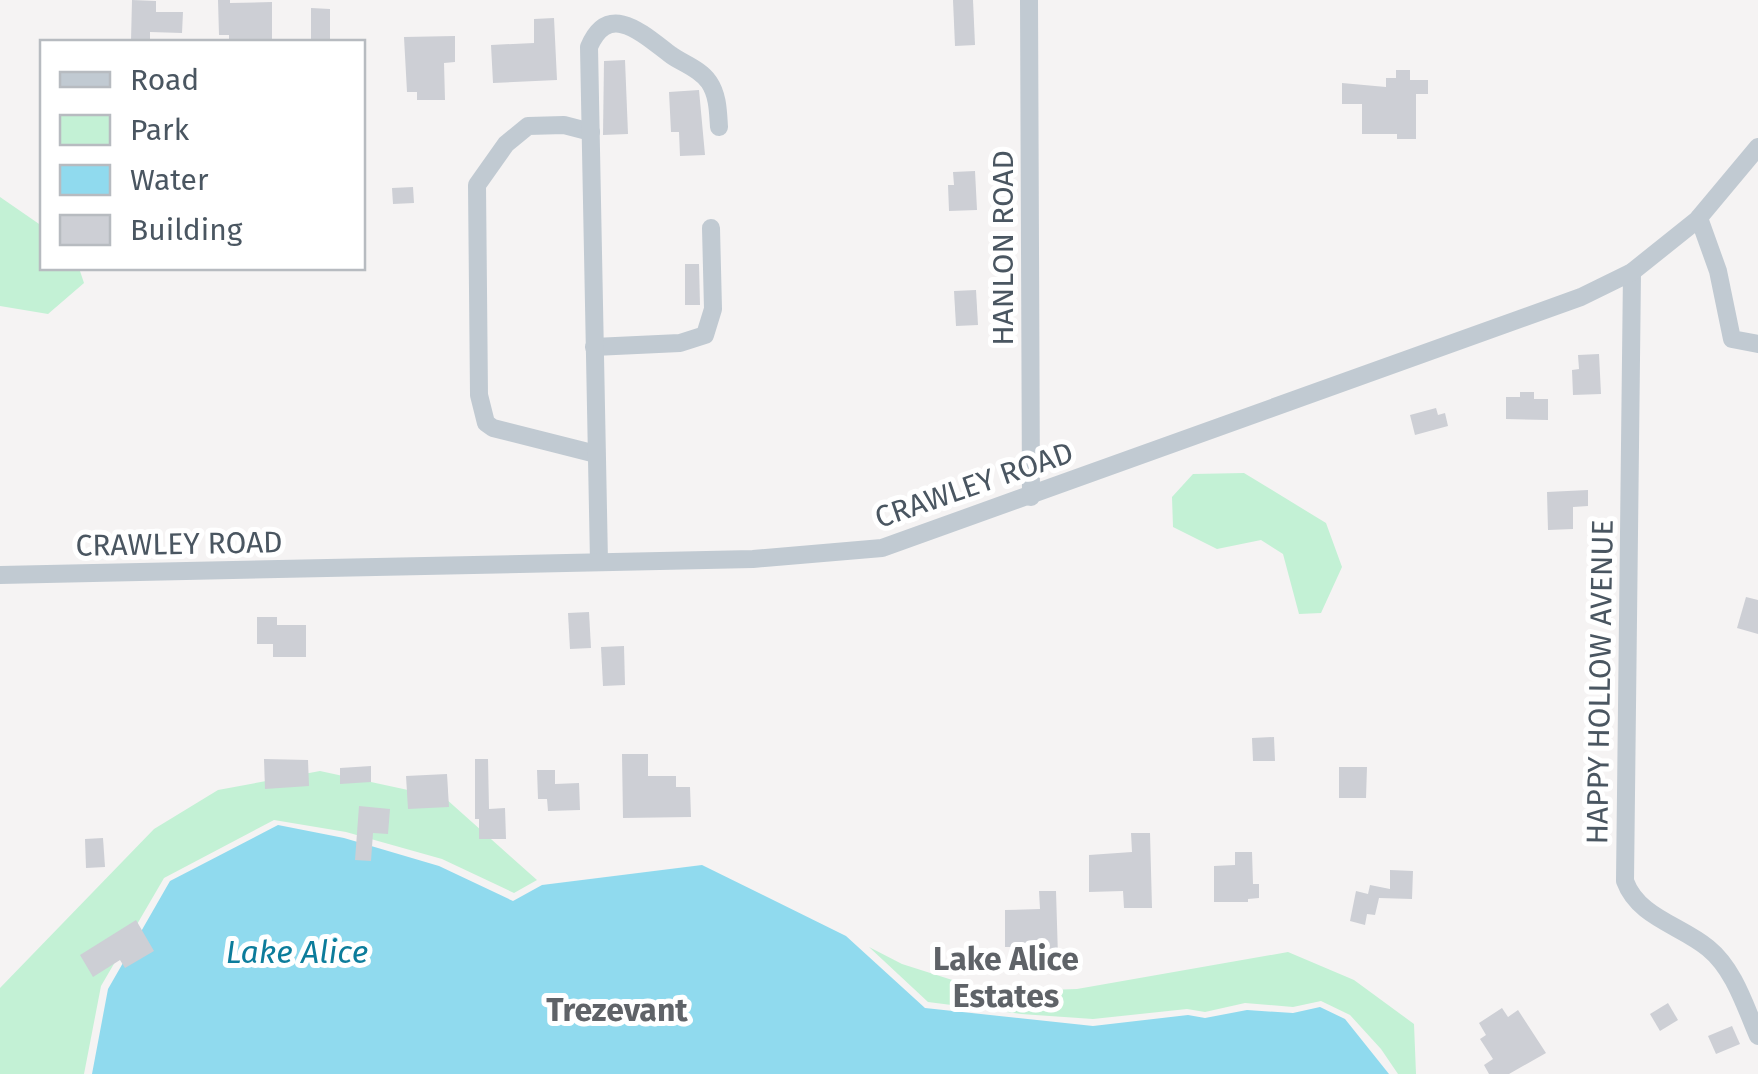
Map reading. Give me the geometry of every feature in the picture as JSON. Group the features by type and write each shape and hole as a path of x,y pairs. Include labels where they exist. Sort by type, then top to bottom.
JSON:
{"street":[{"name":"HANLON ROAD","path":"1029,0 1031,497"},
{"path":"599,562 589,47 594,31 614,19 631,20 709,82 717,98 719,128"},
{"path":"591,132 564,126 528,126 506,144 481,176 476,198 477,287 479,394 486,423 596,454"},
{"name":"CRAWLEY ROAD","path":"0,575 753,559 882,548 1582,297 1632,272 1698,218 1758,147"},
{"path":"1698,218 1718,271 1732,339 1758,344"},
{"path":"594,347 680,343 705,335 713,309 711,228"},
{"name":"HAPPY HOLLOW AVENUE","path":"1632,272 1625,881 1631,899 1707,947 1722,962 1758,1036"}],"green space":[{"path":"0,197 40,225 40,270 80,270 84,283 48,314 0,306"},
{"path":"1244,473 1326,523 1342,567 1321,613 1299,614 1283,554 1261,540 1217,549 1173,527 1172,497 1193,474"},
{"path":"320,771 445,798 537,880 514,893 442,859 346,832 274,820 164,878 101,986 84,1074 0,1074 0,988 154,829 218,790"},
{"path":"869,947 902,964 990,992 1077,989 1288,952 1354,980 1414,1024 1416,1074 1398,1074 1350,1015 1321,1001 1293,1007 1245,1003 1205,1012 1187,1009 1093,1019 1021,1014 928,1002"}],"water":[{"name":"Lake Alice","path":"278,825 344,838 439,866 513,901 542,885 702,865 846,936 925,1008 1093,1026 1188,1015 1205,1018 1247,1010 1293,1013 1320,1007 1345,1019 1389,1074 92,1074 108,989 170,881"}],"building":[{"path":"132,0 156,1 156,12 183,12 182,33 150,32 150,40 131,40"},
{"path":"218,0 272,2 272,40 229,40 229,35 219,35"},
{"path":"953,0 973,0 975,45 955,46"},
{"path":"311,8 330,9 330,40 311,40"},
{"path":"554,18 557,80 493,83 491,45 534,43 534,19"},
{"path":"455,36 455,62 444,63 445,100 417,100 417,92 407,92 404,37"},
{"path":"625,60 628,134 603,135 604,61"},
{"path":"1396,70 1410,70 1410,80 1428,80 1428,94 1416,94 1416,139 1397,139 1397,134 1362,134 1362,104 1342,104 1342,83 1386,87 1386,78 1396,78"},
{"path":"699,90 705,155 680,156 679,132 671,132 669,92"},
{"path":"975,171 977,210 949,211 948,185 954,185 953,172"},
{"path":"413,187 414,203 393,204 392,188"},
{"path":"685,264 699,264 700,305 685,305"},
{"path":"976,290 978,325 956,326 954,291"},
{"path":"1599,354 1601,394 1573,395 1572,370 1579,369 1578,355"},
{"path":"1520,392 1534,392 1534,399 1548,399 1548,420 1506,419 1506,397 1520,397"},
{"path":"1436,408 1438,415 1445,413 1448,426 1415,435 1410,415"},
{"path":"1588,490 1588,506 1573,507 1573,529 1548,530 1547,492"},
{"path":"1746,597 1758,600 1758,634 1737,628"},
{"path":"589,612 591,648 570,649 568,613"},
{"path":"257,617 277,617 277,625 306,625 306,657 273,657 273,644 257,644"},
{"path":"624,646 625,685 603,686 601,647"},
{"path":"1274,737 1275,761 1253,761 1252,738"},
{"path":"622,754 648,754 648,776 676,776 676,787 690,787 691,817 623,818"},
{"path":"264,759 308,760 309,786 265,789"},
{"path":"475,759 488,759 489,809 505,808 506,839 479,839"},
{"path":"371,766 371,782 340,784 340,768"},
{"path":"1339,767 1367,767 1366,798 1339,798"},
{"path":"537,770 555,770 555,784 579,783 580,810 548,811 547,799 538,799"},
{"path":"447,774 449,807 408,809 406,776"},
{"path":"359,806 390,809 388,834 373,833 371,861 355,860"},
{"path":"1131,833 1150,833 1152,908 1124,908 1123,891 1089,892 1089,855 1132,852"},
{"path":"103,838 105,867 86,868 85,839"},
{"path":"1235,852 1252,852 1253,884 1259,884 1259,898 1248,902 1214,902 1214,866 1235,865"},
{"path":"1390,870 1413,871 1412,899 1379,898 1375,915 1367,914 1365,925 1350,921 1356,891 1368,894 1370,885 1390,889"},
{"path":"1039,891 1056,891 1058,957 1029,957 1029,947 1005,947 1005,910 1040,909"},
{"path":"136,920 154,951 125,968 120,960 93,977 80,955"},
{"path":"1668,1003 1678,1020 1660,1031 1650,1014"},
{"path":"1502,1008 1508,1017 1518,1010 1546,1053 1509,1074 1489,1074 1484,1065 1493,1059 1480,1039 1486,1035 1479,1023"},
{"path":"1732,1026 1740,1044 1716,1054 1708,1036"}],"district":[{"name":"Lake Alice Estates","path":"1006,978"},
{"name":"Trezevant","path":"617,1010"}]}
